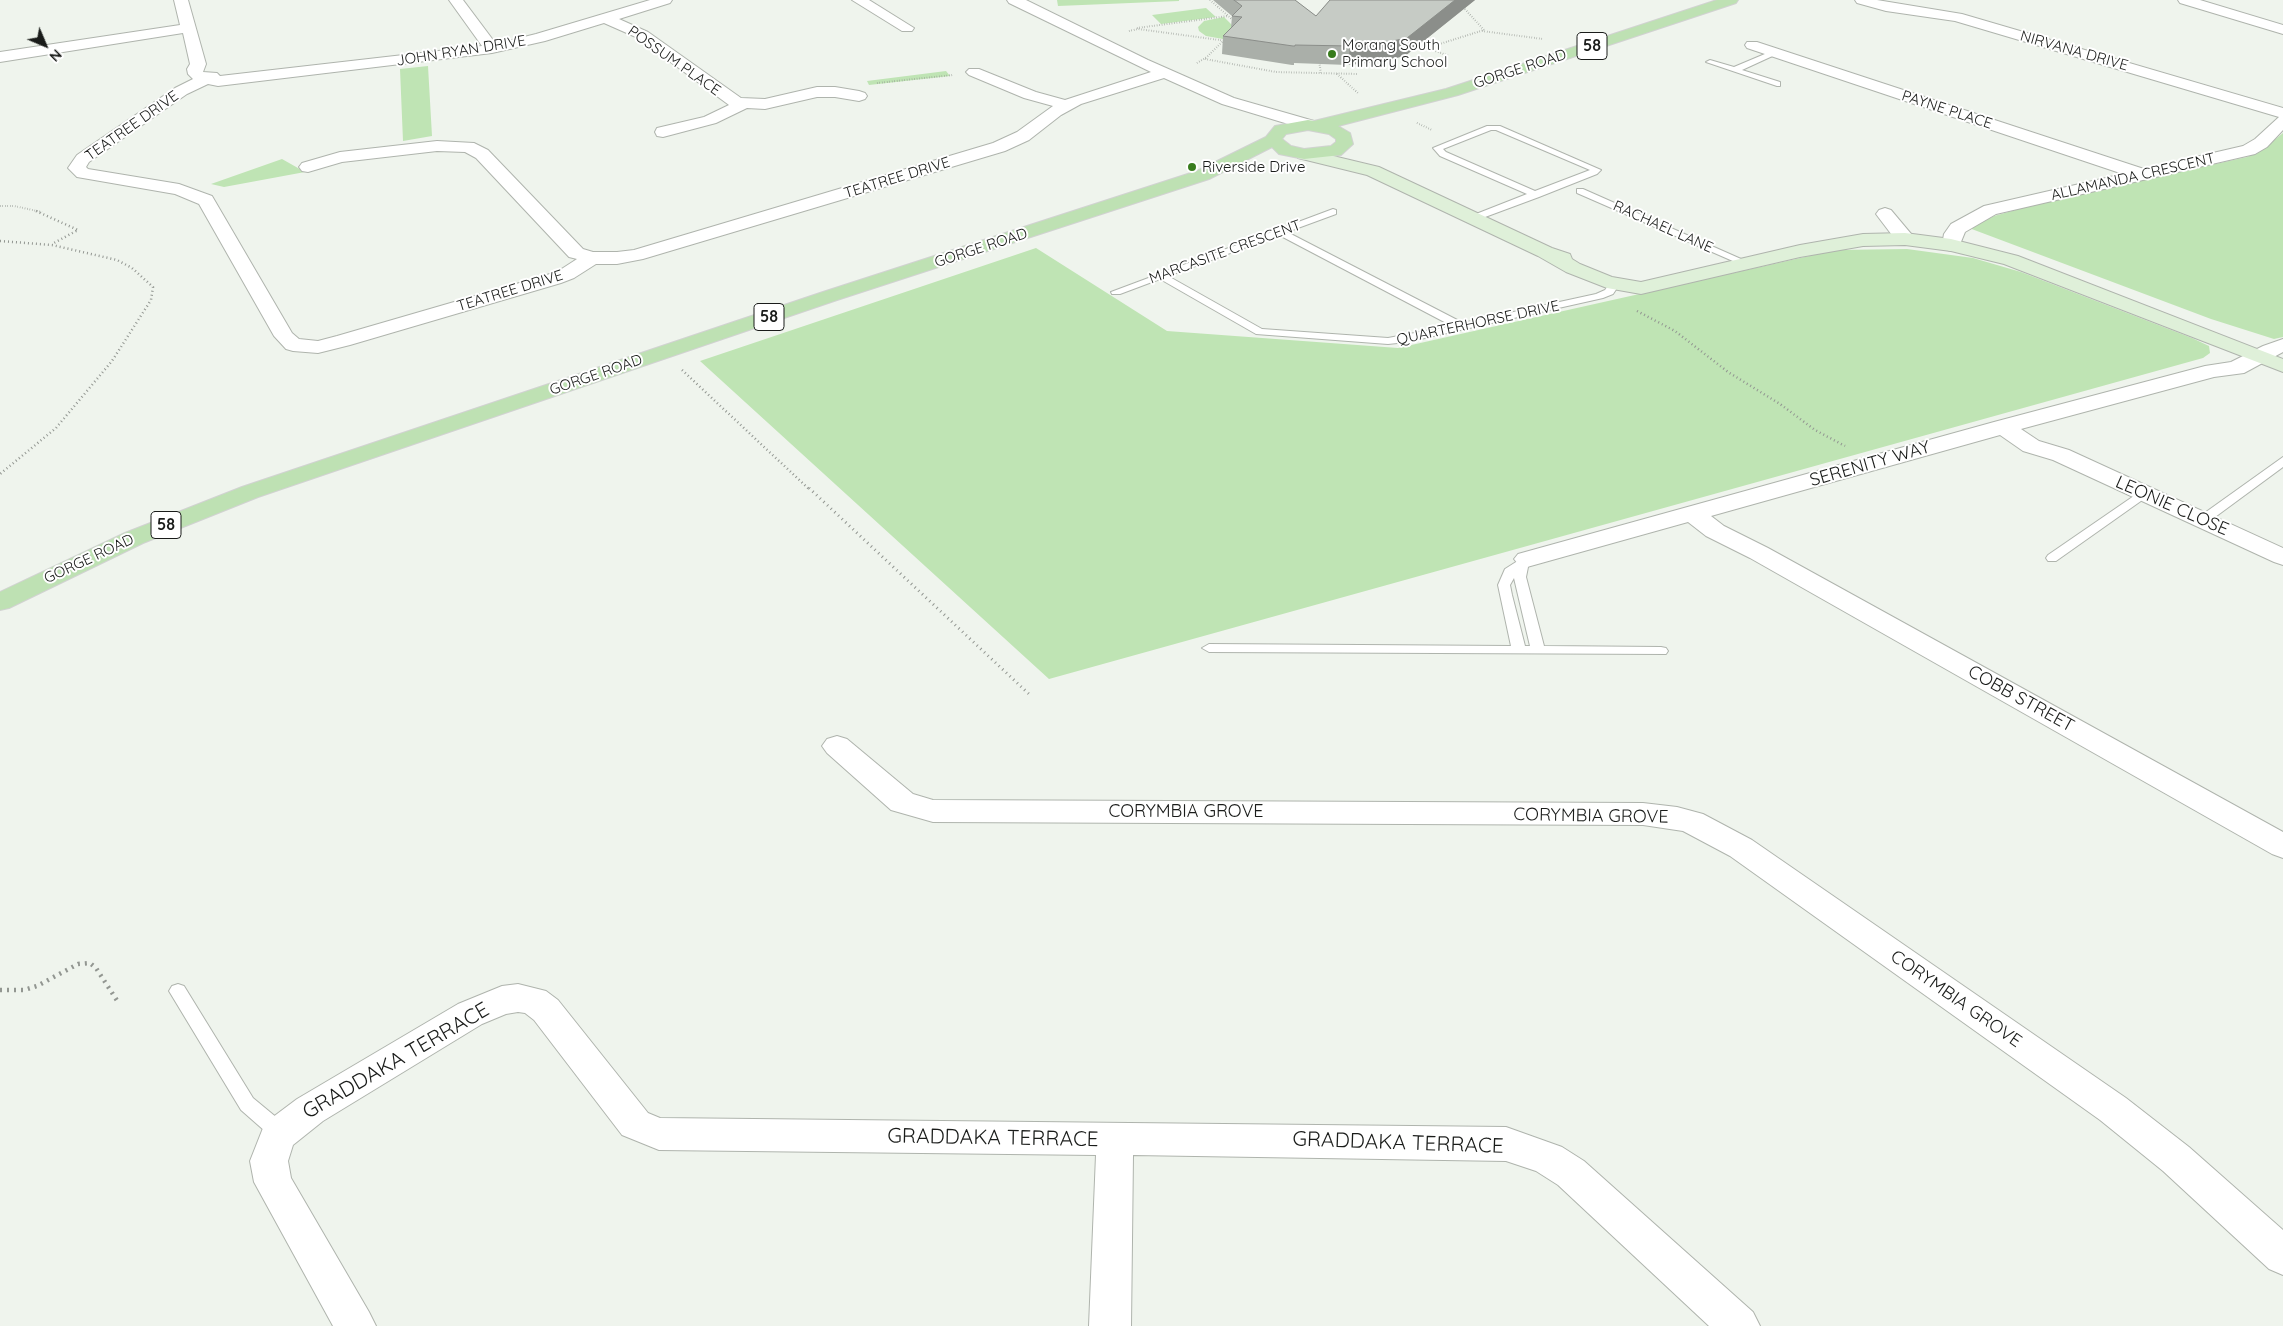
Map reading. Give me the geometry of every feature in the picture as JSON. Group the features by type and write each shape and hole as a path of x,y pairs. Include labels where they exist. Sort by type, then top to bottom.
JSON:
{"main road":[{"name":"GORGE ROAD","path":"1311,126 1360,116 1452,92 1731,0"},
{"name":"GORGE ROAD","path":"1345,143 1394,116 1452,92"},
{"name":"58","path":"1311,126 1340,133 1345,143 1335,151 1302,154 1285,150 1273,139 1281,130 1311,126"},
{"name":"GORGE ROAD","path":"1203,175 1273,139"},
{"name":"GORGE ROAD","path":"0,602 84,561 190,515 337,462 663,352 1203,175 1302,154"}],"street":[{"path":"181,0 205,73"},
{"path":"456,0 492,49"},
{"name":"JOHN RYAN DRIVE","path":"205,73 226,81 492,49 540,38 665,0"},
{"path":"859,0 901,30 924,29"},
{"path":"1014,0 1164,73 1228,101 1311,126"},
{"name":"NIRVANA DRIVE","path":"1862,0 1886,7 1952,16 2283,112"},
{"path":"2185,0 2283,30"},
{"name":"POSSUM PLACE","path":"605,18 643,35 730,99 743,104 765,104 817,92 835,92 859,96"},
{"path":"0,57 189,28"},
{"name":"PAYNE PLACE","path":"1752,45 2141,174"},
{"path":"974,72 1030,95 1066,105"},
{"name":"TEATREE DRIVE","path":"205,73 83,159 77,168 83,173 179,190 197,195 206,200 284,336 293,344 318,347 343,342 554,279 568,274 592,258 617,258 636,255 999,147 1023,136 1066,105 1085,96 1164,73"},
{"path":"1228,101 1273,139"},
{"name":"POSSUM PLACE","path":"663,132 710,123 743,104"},
{"name":"ALLAMANDA CRESCENT","path":"1957,246 1974,217 1997,208 2249,150 2262,143 2283,121"},
{"path":"1345,143 1373,171"},
{"path":"308,167 325,157 437,146 454,145 473,148 482,154 570,248 576,253 592,258"},
{"path":"1302,154 1373,171 1612,285 1644,288 1702,273 1853,241 1880,238 1905,239 1957,246 2011,260 2239,349 2277,358"},
{"path":"1885,214 1905,239"},
{"name":"SERENITY WAY","path":"2213,371 2221,361 2239,349"},
{"name":"SERENITY WAY","path":"1528,560 2010,425 2213,371 2236,368 2277,358"},
{"name":"LEONIE CLOSE","path":"2010,425 2031,446 2061,455 2283,557"},
{"name":"COBB STREET","path":"1701,511 1715,531 1760,552 2283,846"},
{"name":"CORYMBIA GROVE","path":"837,746 902,802 915,808 934,811 1643,814 1692,822 1716,833 1741,848 2113,1109 2176,1159 2283,1256"},
{"name":"GRADDAKA TERRACE","path":"281,1133 310,1110 470,1014 496,1002 518,998 534,1001 546,1010 635,1124 659,1134 1466,1142 1506,1144 1528,1150 1549,1159 1571,1173 1739,1326"},
{"path":"281,1133 270,1155 270,1171 273,1182 355,1326"},
{"path":"1110,1326 1115,1139"}],"lane":[{"path":"1735,70 1775,53"},
{"path":"1710,62 1777,84"},
{"path":"1474,218 1536,195 1597,170 1497,128 1490,128 1438,148 1443,154 1536,195"},
{"name":"RACHAEL LANE","path":"1580,191 1745,264"},
{"name":"MARCASITE CRESCENT","path":"1116,292 1333,212"},
{"path":"1280,232 1462,327"},
{"name":"QUARTERHORSE DRIVE","path":"1161,276 1254,331 1388,341 1462,327 1612,285"},
{"path":"2203,520 2283,461"},
{"path":"2052,558 2144,493"},
{"path":"1519,650 1504,585 1510,572 1528,560"},
{"path":"1528,560 1522,566 1520,577 1538,650"},
{"path":"1209,648 1661,651"},
{"path":"178,991 247,1104 281,1133"}],"path":[{"path":"1210,0 1238,24"},
{"path":"1461,5 1484,30 1482,31"},
{"path":"1129,31 1137,28 1228,16"},
{"path":"1138,29 1233,42"},
{"path":"1427,48 1482,31 1551,40"},
{"path":"1197,63 1205,59 1228,35"},
{"path":"1413,42 1449,56"},
{"path":"1205,59 1260,70 1357,74"},
{"path":"1319,59 1321,74"},
{"path":"1337,74 1366,100"},
{"path":"835,92 852,86 953,75"},
{"path":"0,206 14,206 44,213 78,230 52,244"},
{"path":"0,241 52,244 117,260 132,268 153,287 151,300 112,362 56,428 0,474"},
{"path":"1612,285 1728,372 1780,404 1815,430 1873,464"},
{"path":"663,352 1030,695"},
{"path":"0,990 24,990 37,986 78,964 90,963 96,968 118,1002"}],"green space":[{"path":"1057,0 1179,0 1179,1 1058,6"},
{"path":"1206,8 1216,17 1161,24 1152,15"},
{"path":"1224,17 1234,27 1223,39 1206,36 1199,31 1198,27 1204,21"},
{"path":"428,66 432,136 403,141 400,69"},
{"path":"946,71 950,76 869,85 867,81"},
{"path":"2283,133 2283,337 2274,339 2211,319 1969,228 1994,216 2044,202 2247,157 2262,150"},
{"path":"282,159 305,172 224,187 211,184"},
{"path":"1036,248 1167,331 1398,348 1836,250 1907,249 1973,258 2021,272 2192,338 2209,346 2210,353 2203,358 1049,679 700,361"}],"building":[{"path":"1234,0 1295,0 1316,16 1330,0 1455,0 1407,38 1378,44 1350,46 1293,46 1223,36 1242,17 1232,16 1242,6"}],"place":[{"name":"Morang South Primary School","path":"1332,54"},
{"name":"Riverside Drive","path":"1192,167"}]}
